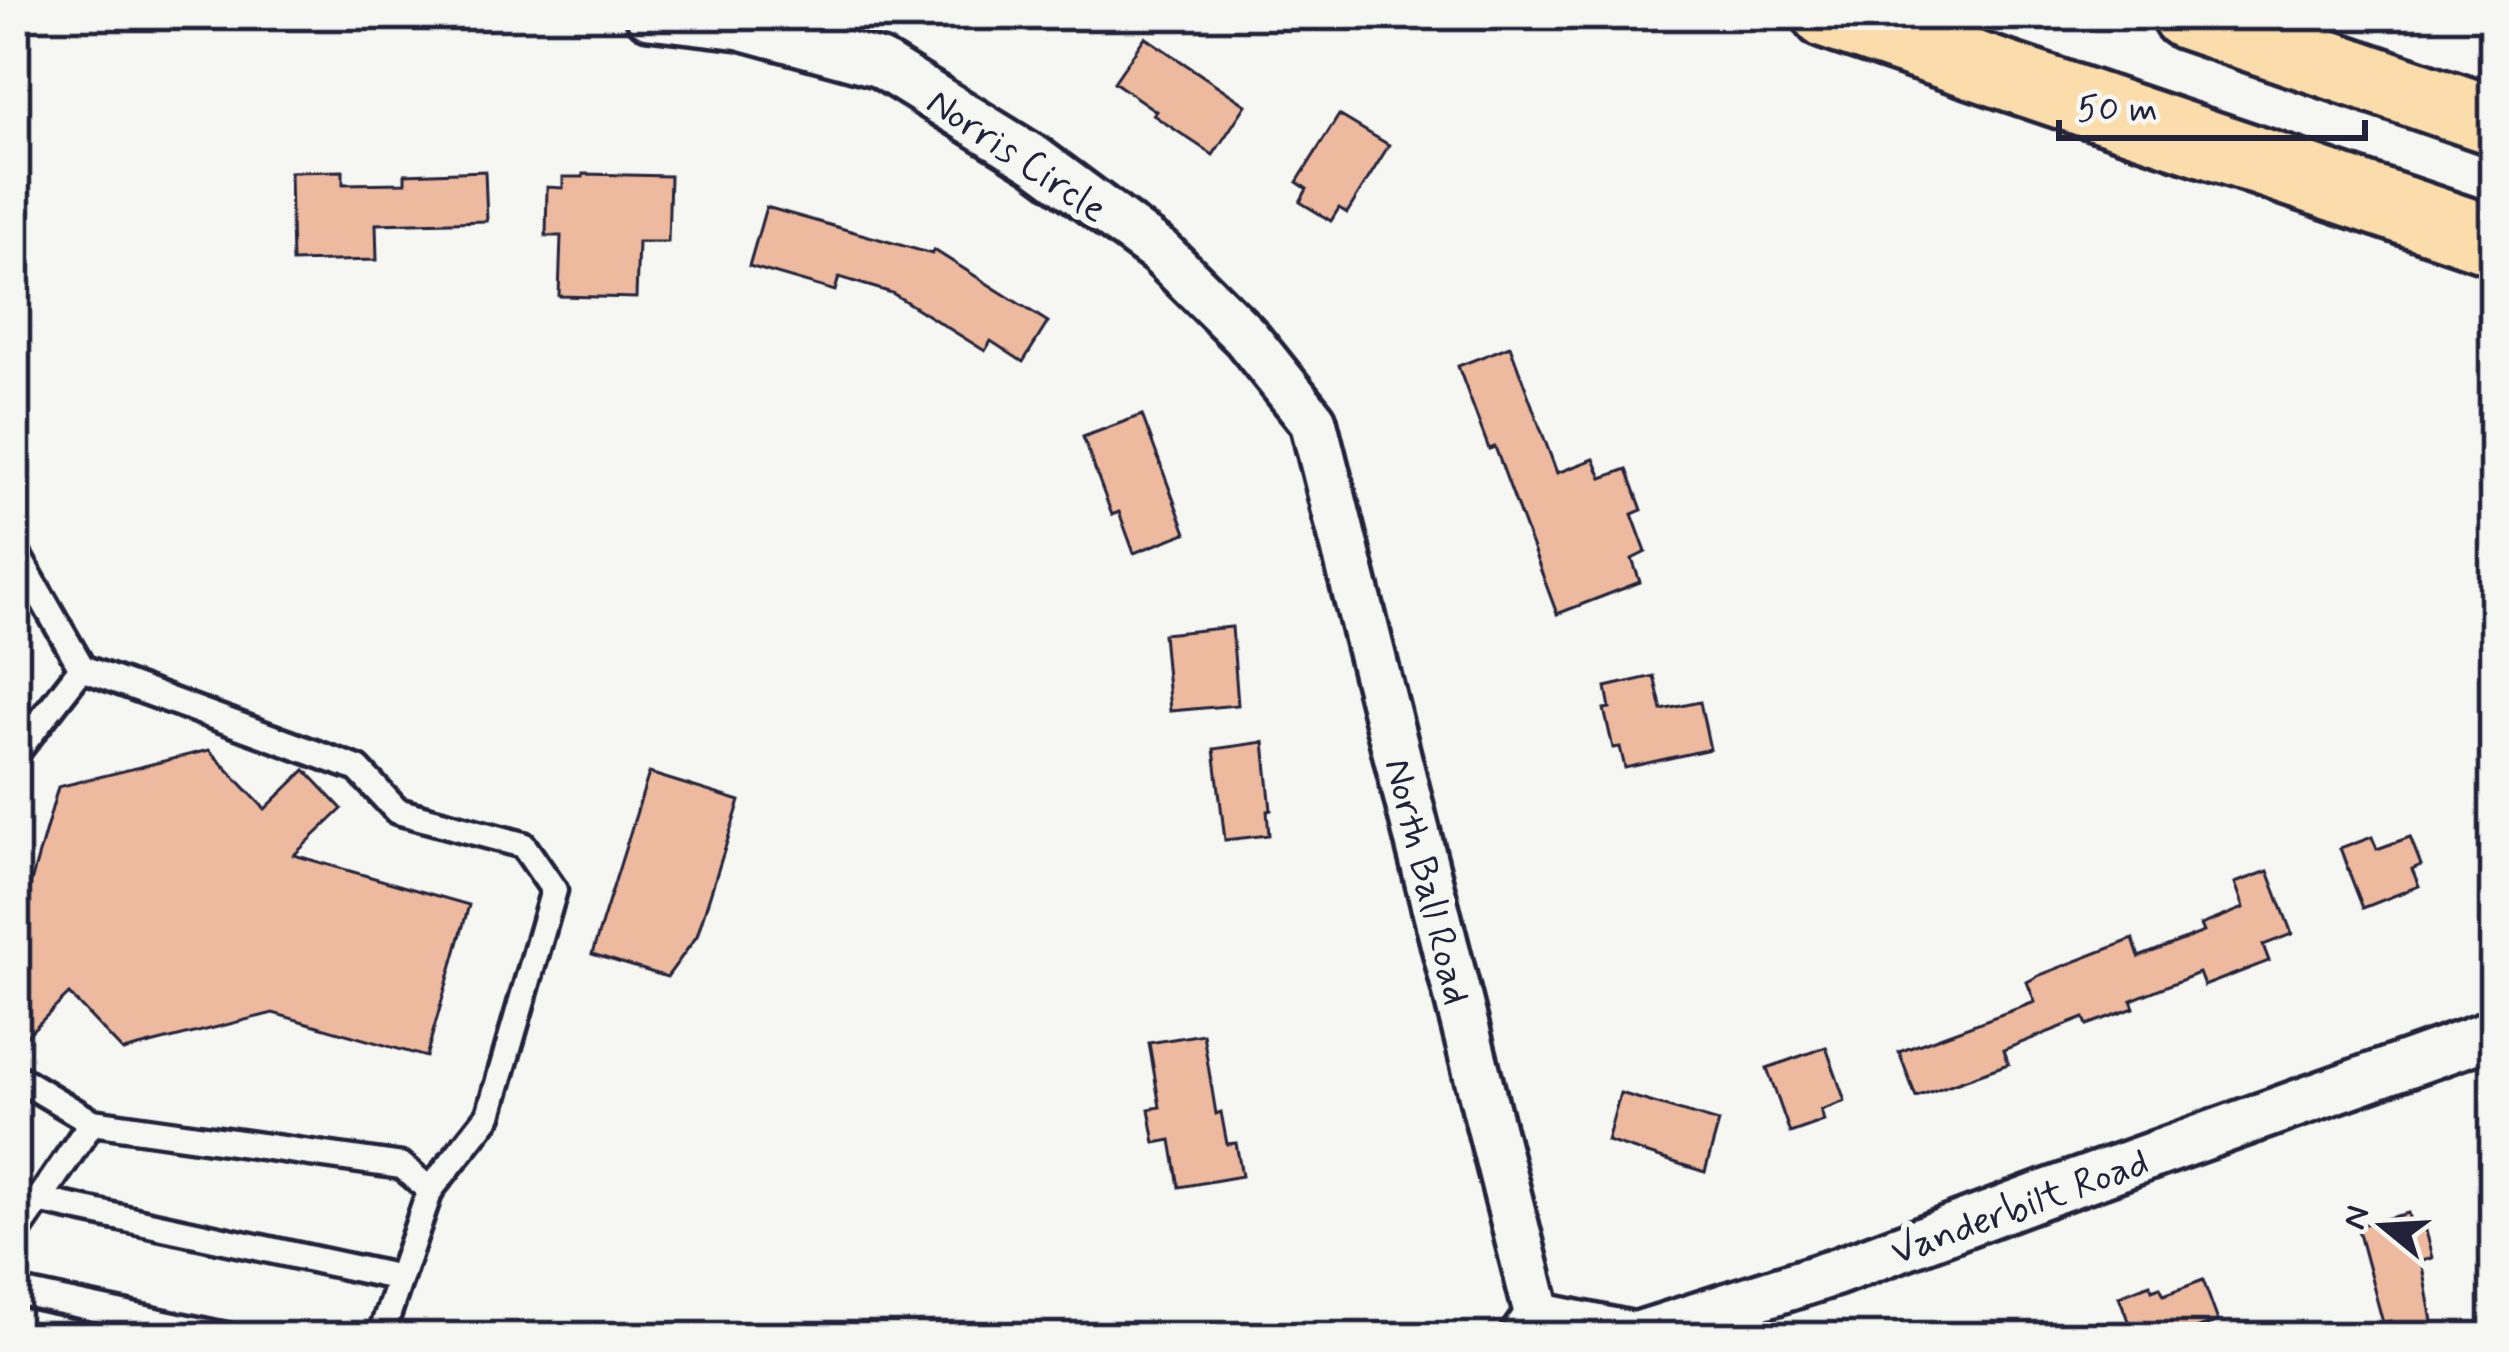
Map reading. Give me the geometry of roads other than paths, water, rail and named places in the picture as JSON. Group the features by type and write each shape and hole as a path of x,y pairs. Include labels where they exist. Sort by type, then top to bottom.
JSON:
{"highway":[{"path":"1827,15 2494,241"},
{"path":"2185,15 2494,121"}],"street":[{"name":"Norris Circle","path":"649,15 741,26 880,64 1037,161 1160,252 1244,337 1313,421"},
{"name":"North Ball Road","path":"1313,421 1536,1330"},
{"name":"Vanderbilt Road","path":"1536,1330 1635,1336 1836,1272 2494,1034"}],"lane":[{"path":"15,551 23,593 82,668 358,769 397,811 523,844 554,890 489,1115 430,1190 380,1337"},
{"path":"15,754 82,668"},
{"path":"15,1076 92,1122 401,1166 430,1190"},
{"path":"15,1235 92,1122"},
{"path":"38,1200 400,1278"},
{"path":"15,1291 230,1337"}]}
